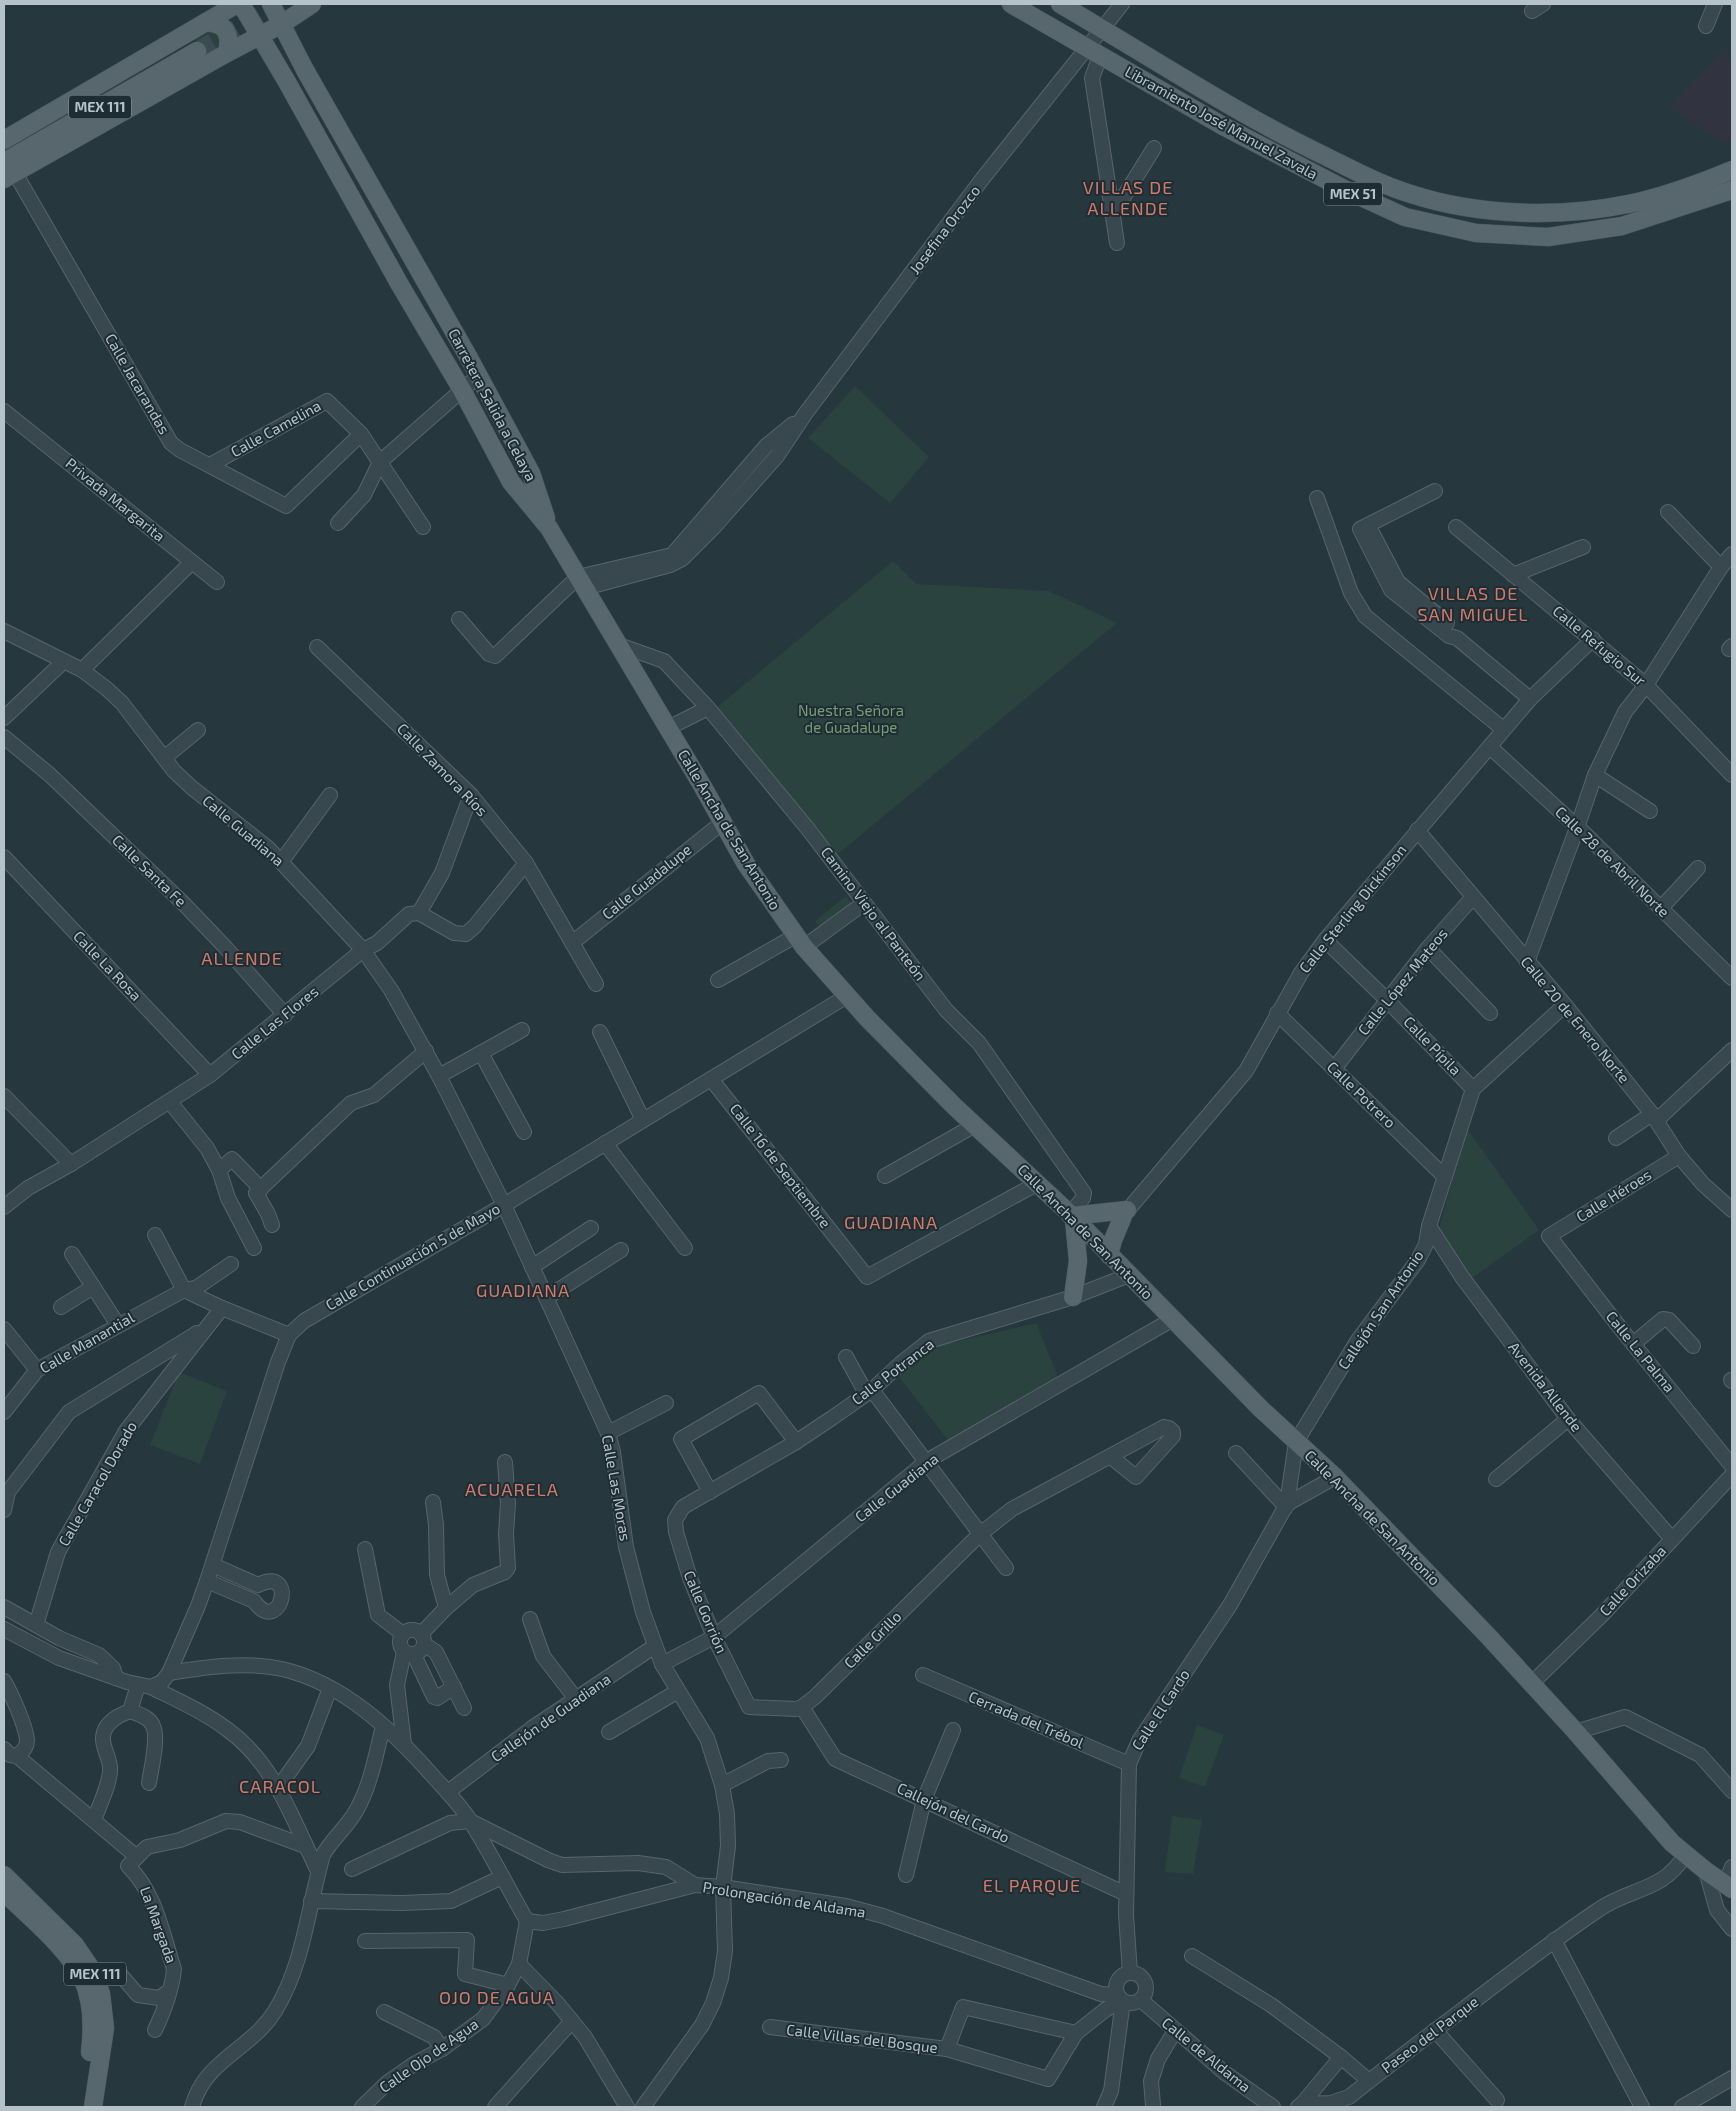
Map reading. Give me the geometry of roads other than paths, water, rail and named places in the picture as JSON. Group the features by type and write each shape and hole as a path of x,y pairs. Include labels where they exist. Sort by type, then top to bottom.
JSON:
{"main road":[{"path":"206,22 213,4"},
{"name":"Carretera Salida a Celaya","path":"271,4 305,70 433,295 531,473 549,528"},
{"path":"8,171 282,24 306,4"},
{"path":"305,70 296,43 296,31 306,4"},
{"name":"Libramiento José Manuel Zavala","path":"1010,4 1224,126 1346,190 1405,217 1476,233 1548,237 1622,226 1732,190"},
{"name":"Libramiento José Manuel Zavala","path":"1060,4 1290,140 1371,179 1412,194 1499,212 1588,210 1628,205 1670,194 1732,170"},
{"path":"4,140 206,22 243,8"},
{"name":"Carretera Salida a Celaya","path":"243,8 287,82 413,308 462,390 511,482 549,528"},
{"path":"206,22 217,23 225,30 230,40 227,53"},
{"name":"MEX 111","path":"4,149 194,46 8,171"},
{"path":"227,53 247,52 263,58 287,82"},
{"path":"413,308 433,295"},
{"name":"Calle Ancha de San Antonio","path":"549,528 746,864 800,942 847,996 975,1125 1072,1216 1261,1409 1335,1478 1489,1637 1530,1684 1576,1732 1629,1795 1685,1855 1728,1886"},
{"path":"1073,1297 1078,1261 1072,1216 1125,1213 1113,1240 1104,1249"},
{"name":"MEX 111","path":"4,1875 75,1945 94,1972 101,1994 105,2028 93,2107"},
{"name":"MEX 111","path":"4,1892 64,1952 83,1980 90,2006 93,2031 81,2107"}],"street":[{"name":"Josefina Orozco","path":"581,582 672,555 766,446 805,414 983,178 1094,52 1103,29 1122,4"},
{"path":"1706,26 1715,4"},
{"path":"1094,52 1092,78 1117,243"},
{"path":"1113,214 1154,148"},
{"name":"Calle Jacarandas","path":"8,171 171,443 180,450 286,506 361,434"},
{"path":"338,524 364,495 380,462 478,376"},
{"name":"Calle Camelina","path":"210,465 327,401 361,434"},
{"name":"Privada Margarita","path":"7,418 218,582"},
{"path":"361,434 423,527"},
{"path":"1435,491 1360,529 1395,586 1530,699"},
{"path":"1317,498 1351,593 1365,616 1503,729"},
{"path":"1527,962 1595,774 1625,712 1646,685 1728,562 1668,512"},
{"name":"Calle Refugio Sur","path":"1456,527 1646,685 1732,775"},
{"path":"1513,575 1583,547"},
{"path":"82,670 192,562"},
{"path":"459,619 488,654 495,656 581,582"},
{"name":"Calle Guadiana","path":"5,635 82,670 107,689 122,703 164,758 190,787 244,827 281,862 363,950 390,990 426,1051 438,1076"},
{"name":"Calle Sterling Dickinson","path":"1125,1213 1246,1071 1257,1056 1277,1013 1301,973 1326,940 1417,830 1490,747 1503,729 1530,699 1592,639"},
{"name":"Camino Viejo al Panteón","path":"619,645 664,661 708,708 808,829 946,1010 979,1043 1084,1193 1084,1198 1072,1216"},
{"name":"Calle Zamora Ríos","path":"317,647 471,795 526,863 596,984"},
{"path":"4,718 63,662"},
{"path":"668,728 708,708"},
{"path":"164,758 198,730"},
{"name":"Calle Santa Fe","path":"4,738 50,775 183,903 285,1014"},
{"name":"Calle 28 de Abril Norte","path":"1490,747 1661,908 1732,978"},
{"path":"1595,774 1650,811"},
{"path":"281,862 330,795"},
{"path":"471,795 442,873 419,912 454,933 466,934 475,926 526,863"},
{"name":"Calle Guadalupe","path":"572,942 722,822"},
{"name":"Calle 20 de Enero Norte","path":"1417,830 1565,1005 1654,1117 1679,1156 1703,1184 1732,1210"},
{"name":"Calle La Rosa","path":"4,857 210,1074"},
{"path":"1661,908 1698,868"},
{"name":"Calle López Mateos","path":"1334,1069 1428,948 1473,897"},
{"path":"718,980 800,942 864,903"},
{"name":"Calle Las Flores","path":"4,1207 28,1188 71,1164 170,1102 210,1074 363,950 377,943 409,914 419,912"},
{"name":"Calle Pípila","path":"1326,940 1474,1089"},
{"path":"1428,948 1490,1013"},
{"name":"Calle Continuación 5 de Mayo","path":"169,1673 213,1566 278,1362 289,1335 304,1321 504,1205 847,996"},
{"path":"1474,1089 1565,1005"},
{"name":"Calle Potrero","path":"1277,1013 1445,1177"},
{"path":"438,1076 522,1030"},
{"path":"600,1032 643,1120"},
{"path":"1616,1138 1654,1117 1732,1050"},
{"path":"258,1191 351,1103 374,1095 426,1051"},
{"path":"481,1052 524,1132"},
{"name":"Calle Las Moras","path":"438,1076 504,1205 608,1434 613,1452 626,1547 643,1612 662,1664 707,1738 722,1785 727,1814 728,1846 723,1887 725,1951 721,1978 713,2003 702,2025 643,2107"},
{"name":"Calle 16 de Septiembre","path":"711,1079 867,1277 1038,1183"},
{"name":"Callejón San Antonio","path":"1296,1442 1358,1340 1418,1260 1426,1244 1429,1226 1474,1089"},
{"path":"4,1096 71,1164"},
{"path":"170,1102 207,1148 219,1170 228,1198 254,1248"},
{"path":"885,1176 975,1125"},
{"path":"605,1143 685,1248"},
{"name":"Calle Héroes","path":"1549,1236 1679,1156"},
{"path":"219,1170 232,1159 258,1191 272,1226"},
{"name":"Avenida Allende","path":"1429,1226 1462,1277 1568,1419 1672,1539"},
{"path":"532,1267 591,1228"},
{"path":"154,1235 184,1290 222,1308 289,1335"},
{"name":"Calle La Palma","path":"1549,1236 1633,1344 1732,1466"},
{"path":"546,1298 621,1250"},
{"path":"72,1254 118,1324"},
{"name":"Calle Manantial","path":"4,1412 37,1370 118,1324 184,1290 196,1288 231,1264"},
{"name":"Calle Potranca","path":"678,1514 684,1507 796,1442 869,1392 929,1341 1073,1297 1129,1275"},
{"path":"61,1307 93,1287"},
{"name":"Calle Caracol Dorado","path":"36,1625 58,1552 126,1431 222,1308"},
{"name":"Calle Guadiana","path":"662,1664 714,1637 927,1461 1173,1319"},
{"path":"1633,1344 1663,1319 1670,1320 1693,1346"},
{"path":"4,1329 37,1370"},
{"path":"4,1510 8,1492 69,1412 204,1329"},
{"path":"846,1357 869,1392 927,1461 979,1534 1006,1568"},
{"path":"710,1492 681,1439 759,1393 796,1442"},
{"path":"608,1434 666,1403"},
{"path":"1496,1480 1568,1419"},
{"name":"Calle El Cardo","path":"1130,1973 1126,1894 1129,1764 1139,1741 1230,1605 1287,1505 1296,1442"},
{"path":"1236,1453 1287,1505 1335,1478"},
{"name":"Calle Grillo","path":"802,1707 815,1697 979,1534 1012,1509 1111,1457"},
{"path":"409,1654 422,1651 423,1639 446,1608 473,1585 505,1572 508,1568 506,1534 508,1503 505,1462"},
{"name":"Calle Orizaba","path":"1530,1684 1602,1615 1732,1475"},
{"path":"433,1502 436,1525 436,1575 446,1608"},
{"name":"Calle Gorrión","path":"678,1514 675,1520 676,1532 690,1578 714,1637 749,1707 796,1709 802,1707"},
{"path":"365,1548 378,1615 403,1634"},
{"path":"207,1581 254,1601 259,1608 267,1611 275,1610 281,1604 284,1596 281,1588 274,1582 266,1581 258,1585 213,1566"},
{"path":"4,1607 59,1638 99,1655 113,1668 116,1678"},
{"path":"530,1619 544,1656 576,1699"},
{"path":"4,1629 59,1658 144,1686 209,1716 230,1731 252,1753 278,1788 295,1819 318,1871"},
{"path":"454,1687 437,1698 434,1697 409,1654 400,1644 403,1634 412,1630 436,1652 454,1687 464,1708"},
{"name":"Callejón de Guadiana","path":"448,1792 532,1728 655,1646"},
{"path":"404,1744 397,1685 409,1654"},
{"path":"94,1820 109,1777 110,1768 103,1736 110,1723 118,1716 130,1711 144,1686 162,1682 169,1673 230,1665 281,1669 302,1675 350,1700 404,1744 448,1792 470,1821 527,1921"},
{"name":"Cerrada del Trébol","path":"923,1675 1129,1764"},
{"path":"4,1681 13,1696 27,1740 25,1750 17,1756"},
{"path":"278,1788 308,1746 330,1688"},
{"path":"609,1732 678,1691"},
{"name":"Callejón del Cardo","path":"802,1707 835,1758 1126,1894"},
{"path":"130,1711 144,1716 153,1725 155,1737 149,1783"},
{"path":"1576,1732 1625,1717 1700,1755 1730,1785"},
{"path":"192,2107 203,2081 221,2061 242,2047 260,2031 274,2012 288,1987 298,1959 323,1855 330,1843 355,1813 364,1795 383,1726"},
{"path":"906,1876 924,1800 953,1730"},
{"name":"La Margada","path":"4,1749 10,1755 17,1756 94,1820 132,1862 150,1896 174,1969 173,1980 164,2010 155,2030"},
{"path":"722,1785 768,1761 781,1760"},
{"path":"132,1862 147,1847 180,1840 226,1821 240,1822 306,1846"},
{"path":"352,1869 450,1823 470,1821 548,1860 562,1865 638,1863 666,1867 695,1886"},
{"name":"Paseo del Parque","path":"1300,2106 1335,2102 1349,2097 1554,1940 1600,1908 1620,1898 1653,1886 1667,1877 1679,1866 1685,1855"},
{"path":"1728,1886 1732,1867"},
{"path":"1706,1871 1717,1910 1732,1929"},
{"path":"311,1901 402,1903 451,1901 502,1877"},
{"name":"Prolongación de Aldama","path":"527,1921 543,1923 564,1919 695,1886 723,1887 846,1906 883,1916 1101,1994 1121,1999"},
{"name":"Calle Ojo de Agua","path":"362,2107 388,2082 414,2064 442,2049 483,2019 508,1985 519,1964 527,1921"},
{"path":"365,1942 467,1940 465,1974 508,1985"},
{"path":"1554,1940 1642,2107"},
{"path":"1192,1956 1271,2005 1341,2057 1369,2081"},
{"path":"519,1964 585,2037 627,2107"},
{"path":"94,1972 118,1972 138,1995 159,1998 168,1992"},
{"path":"1104,2107 1111,2091 1121,1999 1117,1982 1122,1976 1130,1973 1141,1976 1146,1984 1146,1993 1141,2000 1129,2003 1121,1999"},
{"path":"947,2049 1048,2079 1076,2033 1121,1999"},
{"name":"Calle de Aldama","path":"1141,2000 1225,2073 1273,2107"},
{"name":"Calle Villas del Bosque","path":"770,2027 947,2049 963,2007 1076,2033"},
{"path":"384,2012 434,2037 442,2049"},
{"path":"495,2107 572,2021"},
{"path":"1435,2030 1497,2100"},
{"path":"1153,2105 1151,2081 1158,2059 1175,2031"},
{"path":"1300,2106 1341,2057"},
{"path":"1324,2076 1325,2088 1335,2102"},
{"path":"1682,2107 1732,2078"}],"tunnel":[{"path":"197,51 279,4"}],"district":[{"name":"VILLAS DE ALLENDE","path":"1128,198"},
{"name":"VILLAS DE SAN MIGUEL","path":"1473,604"},
{"name":"ALLENDE","path":"242,959"},
{"name":"GUADIANA","path":"891,1223"},
{"name":"GUADIANA","path":"523,1291"},
{"name":"ACUARELA","path":"512,1490"},
{"name":"CARACOL","path":"280,1787"},
{"name":"EL PARQUE","path":"1032,1886"},
{"name":"OJO DE AGUA","path":"497,1998"}],"park label":[{"name":"Nuestra Señora de Guadalupe","path":"851,720"}]}
